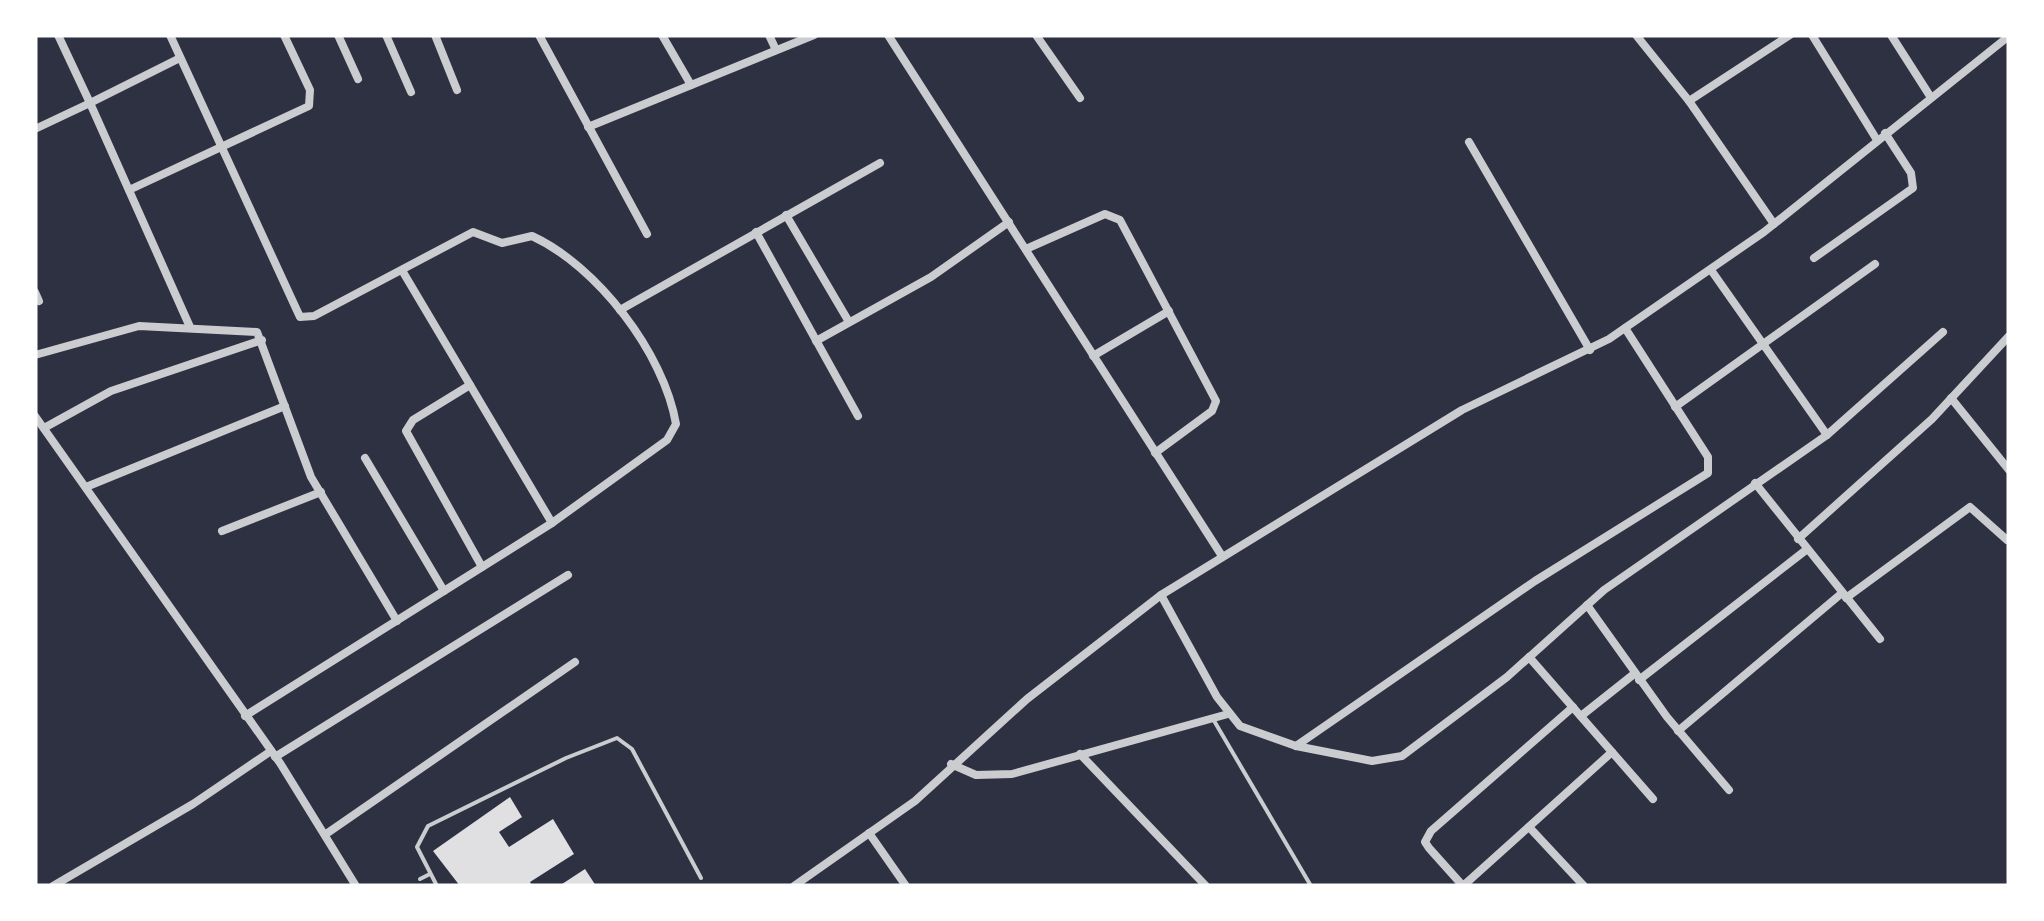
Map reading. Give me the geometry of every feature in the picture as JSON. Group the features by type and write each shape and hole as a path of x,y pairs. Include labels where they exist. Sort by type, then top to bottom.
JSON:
{"street":[{"path":"58,35 190,327"},
{"path":"170,35 220,151 300,317 314,316 474,232 502,242 532,236 598,286 620,310 659,367 674,410 674,432 552,523 246,716"},
{"path":"129,190 220,151 309,106 310,90 284,35"},
{"path":"338,35 358,79"},
{"path":"386,35 410,92"},
{"path":"435,35 457,90"},
{"path":"540,35 647,234"},
{"path":"662,35 691,85"},
{"path":"769,35 776,50"},
{"path":"588,127 814,35"},
{"path":"888,35 1222,556"},
{"path":"1036,35 1080,98"},
{"path":"1636,35 1689,102 1774,224"},
{"path":"1689,102 1790,35"},
{"path":"1812,35 1911,173 1913,188 1814,258"},
{"path":"1891,35 1930,96"},
{"path":"794,886 915,801 951,764 1161,595 1462,410 1590,350 1625,328 1774,224 2009,36"},
{"path":"35,128 180,58"},
{"path":"1470,142 1590,350"},
{"path":"620,310 880,163"},
{"path":"1026,249 1105,214 1116,215 1216,402 1212,411 1154,453"},
{"path":"786,215 849,322"},
{"path":"816,341 931,278 1008,222"},
{"path":"756,232 858,416"},
{"path":"1675,407 1876,264"},
{"path":"1711,270 1827,435"},
{"path":"403,272 552,523"},
{"path":"1093,356 1169,311"},
{"path":"1296,746 1535,581 1708,473 1708,457 1625,328"},
{"path":"35,355 115,330 250,330 262,340 304,462 396,621"},
{"path":"1161,595 1228,714 1255,734 1372,761 1402,756 1423,745 1587,605 1827,435 1943,332"},
{"path":"1798,539 1950,398 2009,336"},
{"path":"44,428 111,390 262,340"},
{"path":"470,385 412,420 406,432 482,567"},
{"path":"1950,398 2009,470"},
{"path":"86,486 285,406"},
{"path":"35,416 273,754 356,886"},
{"path":"365,458 444,590"},
{"path":"1755,483 1880,639"},
{"path":"222,531 321,492"},
{"path":"1678,731 1844,596 1970,506 2007,540"},
{"path":"1581,716 1806,550"},
{"path":"53,886 568,575"},
{"path":"1587,605 1678,731 1729,790"},
{"path":"1529,657 1653,798"},
{"path":"326,834 576,662"},
{"path":"1573,707 1431,831 1425,842 1463,886 1612,752"},
{"path":"951,764 992,777 1228,714"},
{"path":"1080,754 1206,886"},
{"path":"1529,827 1584,886"},
{"path":"869,833 906,886"}],"lane":[{"path":"1213,719 1312,886"},
{"path":"437,886 417,848 428,826 617,738 632,749 701,878"},
{"path":"420,879 430,874"}],"building":[{"path":"510,797 522,817 499,832 509,847 553,819 574,854 530,882 532,886 460,886 433,851"},
{"path":"585,869 596,886 559,886"}]}
